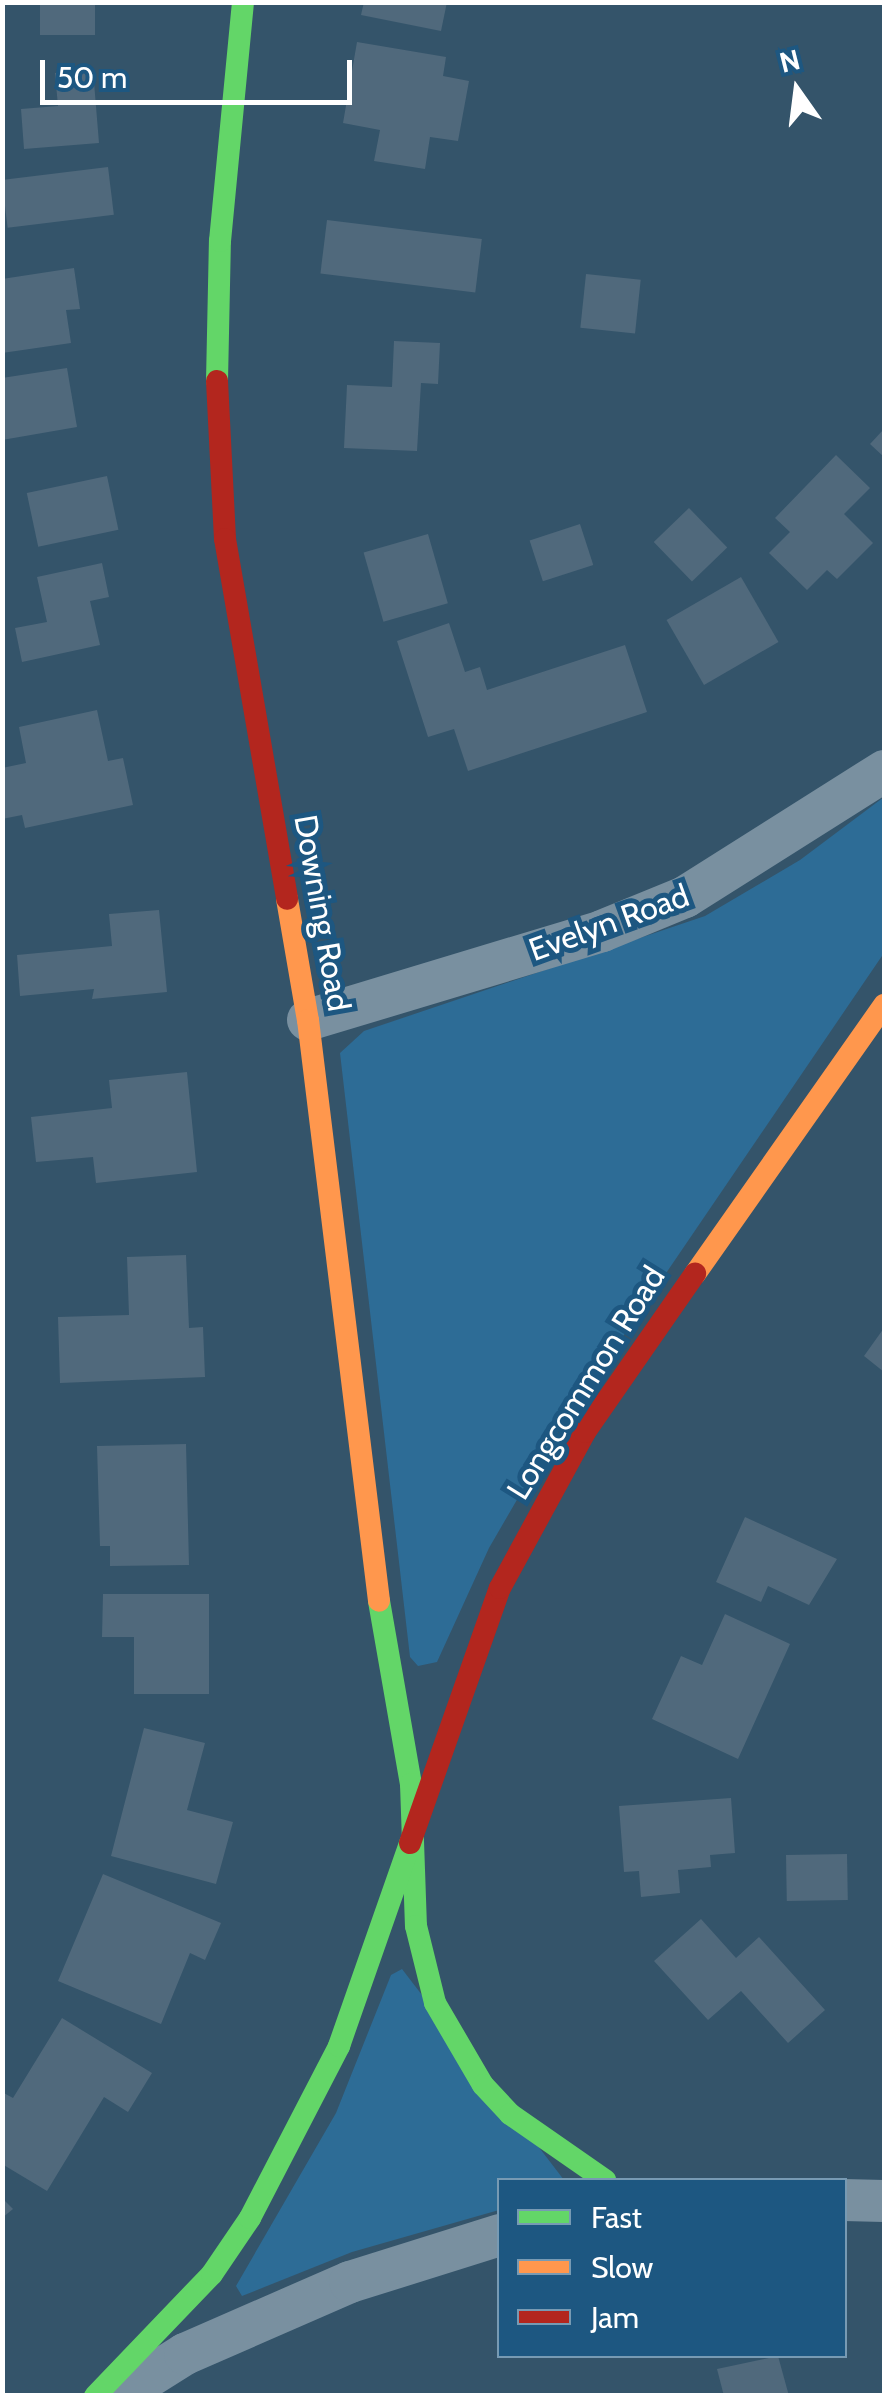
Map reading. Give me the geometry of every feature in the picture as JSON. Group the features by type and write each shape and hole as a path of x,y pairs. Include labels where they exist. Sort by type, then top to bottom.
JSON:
{"street":[{"name":"Downing Road","path":"243,2 220,241 216,404 228,558 308,1020 371,1560 398,1692 414,1833"},
{"name":"Evelyn Road","path":"308,1020 602,931 686,897 884,770"},
{"name":"Longcommon Road","path":"94,2396 164,2331 250,2218 339,2046 500,1588 585,1432 884,1005"},
{"name":"Longcommon Road","path":"414,1833 422,1963 456,2047 510,2114 602,2178"},
{"path":"847,2200 884,2200"},
{"path":"118,2396 185,2354 350,2282 497,2236"}],"shaded area":[{"path":"884,797 884,953 547,1448 489,1548 437,1662 418,1666 410,1657 340,1053 364,1031 705,916 800,860"},
{"path":"402,1969 562,2178 497,2178 497,2211 352,2252 242,2296 236,2286 336,2113 391,1975"}],"building":[{"path":"40,2 95,2 95,35 40,35"},
{"path":"364,2 447,2 441,31 361,15"},
{"path":"357,42 446,57 443,76 469,81 458,141 430,137 425,169 374,161 380,130 343,123"},
{"path":"93,70 99,143 24,149 21,109 58,106 55,73"},
{"path":"108,167 114,215 8,228 2,180"},
{"path":"327,220 482,239 475,293 320,274"},
{"path":"74,268 80,309 66,310 71,343 2,353 2,279"},
{"path":"586,274 641,280 635,333 580,328"},
{"path":"394,341 440,343 438,384 421,383 417,451 344,448 347,385 392,387"},
{"path":"67,368 77,427 2,440 2,378"},
{"path":"884,429 884,457 870,444"},
{"path":"836,455 870,488 844,514 873,543 837,579 827,570 807,590 769,553 790,532 775,518"},
{"path":"107,476 118,530 38,547 27,493"},
{"path":"689,508 727,548 692,582 654,542"},
{"path":"580,524 593,565 543,581 530,540"},
{"path":"428,534 448,603 383,622 364,552"},
{"path":"102,563 109,597 90,601 100,645 22,662 15,628 47,622 37,577"},
{"path":"741,577 778,642 704,685 667,620"},
{"path":"449,623 465,672 480,667 487,690 625,645 647,712 468,771 454,729 428,737 397,641"},
{"path":"97,710 108,761 123,758 133,805 25,828 22,815 2,819 2,768 26,763 19,727"},
{"path":"159,910 167,992 92,999 94,989 20,996 17,955 112,946 109,914"},
{"path":"187,1072 197,1172 96,1183 93,1157 36,1162 31,1117 112,1108 109,1080"},
{"path":"186,1255 189,1328 203,1327 205,1377 60,1383 58,1317 129,1315 127,1257"},
{"path":"884,1328 884,1372 864,1356"},
{"path":"186,1444 189,1565 110,1566 110,1546 100,1546 97,1446"},
{"path":"745,1517 837,1559 809,1605 768,1586 761,1602 716,1582"},
{"path":"103,1594 209,1594 209,1694 134,1694 134,1637 102,1637"},
{"path":"725,1614 790,1644 738,1759 652,1719 681,1656 702,1665"},
{"path":"144,1728 205,1743 187,1810 233,1822 216,1884 111,1856"},
{"path":"731,1798 735,1853 710,1855 711,1867 678,1870 680,1893 641,1897 639,1871 624,1872 619,1806"},
{"path":"847,1854 848,1900 787,1901 786,1855"},
{"path":"103,1874 221,1923 205,1960 190,1953 161,2024 58,1981"},
{"path":"701,1919 736,1958 759,1937 825,2010 788,2043 741,1991 708,2020 654,1961"},
{"path":"62,2018 152,2073 128,2112 104,2097 47,2191 2,2164 2,2092 13,2098"},
{"path":"2,2198 13,2209 2,2218"},
{"path":"779,2358 789,2396 724,2396 717,2369"}],"traffic: fast":[{"path":"217,381 220,241 243,2"},
{"path":"379,1601 411,1784 416,1926 435,2003 483,2085 510,2114 602,2178"},
{"path":"95,2396 212,2274 250,2218 339,2046 410,1843"}],"traffic: slow":[{"path":"287,899 308,1020 379,1601"},
{"path":"695,1274 884,1005"}],"traffic: jam":[{"path":"217,381 225,539 287,899"},
{"path":"410,1843 500,1588 585,1432 695,1274"}]}
